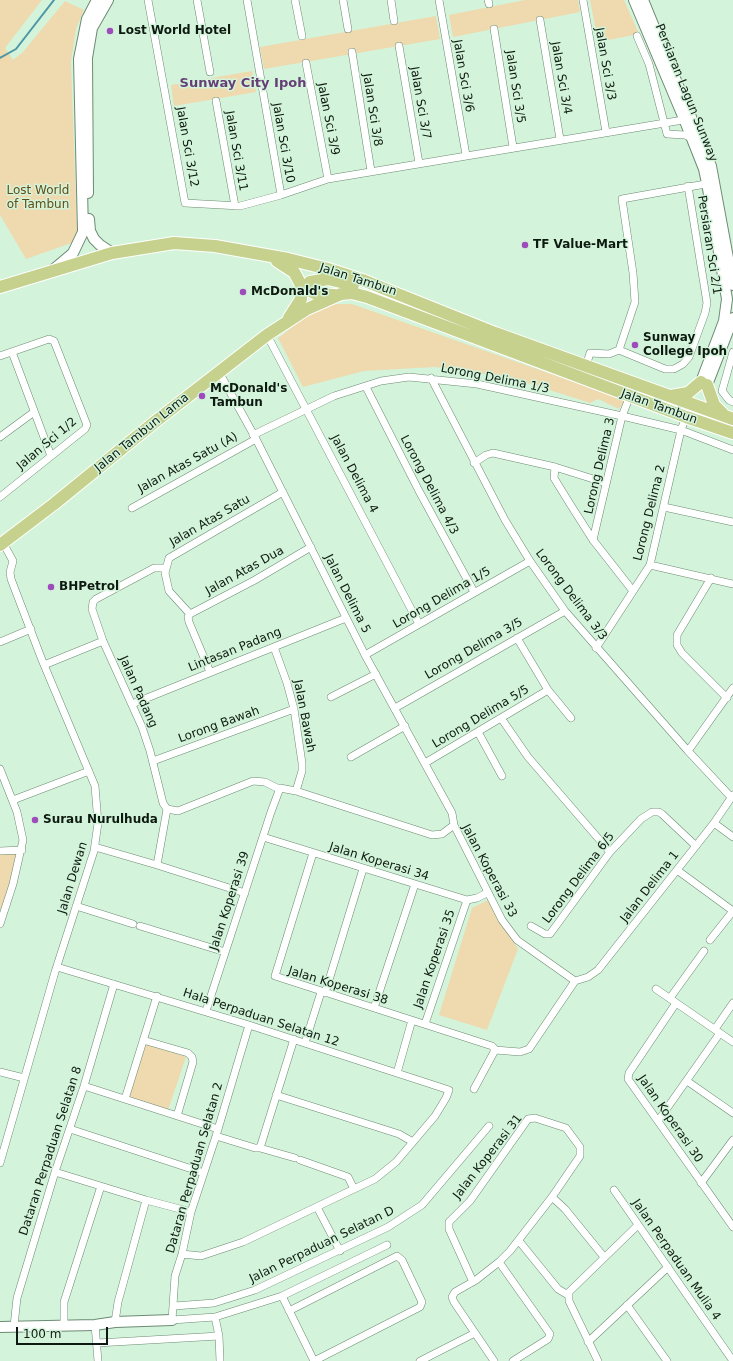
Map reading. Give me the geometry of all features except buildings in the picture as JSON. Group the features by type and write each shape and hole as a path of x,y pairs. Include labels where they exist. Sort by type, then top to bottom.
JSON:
{"main road":[{"path":"51,272 73,253 83,232 79,59 87,20 97,0"},
{"path":"108,0 92,28 87,58 88,217 90,231 94,239 112,253"},
{"name":"Persiaran Lagun Sunway","path":"634,0 711,166 711,183 730,300 704,384"},
{"name":"Persiaran Lagun Sunway","path":"643,0 689,119 692,138 711,183 733,285"},
{"name":"Jalan Tambun","path":"0,287 112,253 163,245 186,244 216,246 328,269 386,288 586,366 730,418"},
{"path":"269,257 294,272 301,285 301,299 286,322"},
{"name":"Jalan Tambun","path":"447,313 422,308 342,281 328,279 310,282 308,286 310,291 316,294 335,295 352,293 384,304 686,418 733,433"},
{"name":"Jalan Tambun Lama","path":"1,544 219,372 286,322 335,295"},
{"path":"670,396 688,392 704,384 733,318"},
{"path":"704,384 714,405 730,418"},
{"path":"0,1326 95,1325 115,1322 172,1320"}],"street":[{"name":"Jalan Sci 3/12","path":"148,0 185,203 235,206"},
{"path":"197,0 210,72"},
{"name":"Jalan Sci 3/10","path":"247,0 281,195"},
{"path":"295,0 302,36"},
{"path":"343,0 348,29"},
{"path":"391,0 394,21"},
{"name":"Jalan Sci 3/6","path":"439,0 466,155"},
{"name":"Jalan Sci 3/3","path":"583,0 606,132"},
{"name":"Jalan Sci 3/4","path":"540,20 560,139"},
{"name":"Jalan Sci 3/5","path":"494,29 513,147"},
{"path":"637,36 654,82 663,124 668,135 685,135 692,138"},
{"name":"Jalan Sci 3/7","path":"398,46 419,163"},
{"name":"Jalan Sci 3/8","path":"352,52 371,171"},
{"name":"Jalan Sci 3/9","path":"306,63 328,179"},
{"name":"Jalan Sci 3/11","path":"216,101 235,206"},
{"path":"235,206 281,195 328,179 560,139 689,119"},
{"path":"586,366 590,353 609,354 619,350 636,302 622,199 711,183"},
{"name":"Persiaran Sci 2/1","path":"619,350 665,369 674,368 683,364 689,357 705,313 707,303 688,186"},
{"name":"Jalan Delima 4","path":"266,337 307,408 420,624"},
{"name":"Jalan Sci 1/2","path":"0,497 85,429 86,422 54,341 49,340 12,352"},
{"path":"0,356 12,352 50,456"},
{"path":"733,352 722,390 729,400 733,402"},
{"name":"Jalan Delima 5","path":"219,372 283,492 365,655 452,813 454,825"},
{"name":"Lorong Delima 1/3","path":"254,437 307,408 334,396 392,378 431,378 477,384 681,430 733,450"},
{"name":"Lorong Delima 3/3","path":"431,378 505,520 530,561 565,611 688,751 732,796"},
{"name":"Lorong Delima 4/3","path":"366,387 419,491 474,592"},
{"name":"Lorong Delima 3","path":"594,540 601,515 606,483 622,416 630,396"},
{"path":"0,437 34,412"},
{"name":"Lorong Delima 2","path":"596,648 650,565 681,430 686,418"},
{"name":"Jalan Atas Satu (A)","path":"132,508 254,437"},
{"path":"474,463 486,455 493,453 555,467 606,483"},
{"path":"555,467 554,478 594,540 633,591"},
{"name":"Jalan Atas Satu","path":"165,568 169,558 172,555 283,492"},
{"path":"664,507 733,522"},
{"name":"Jalan Dewan","path":"0,1163 3,1137 24,1078 95,847 98,823 98,804 95,786 44,665 10,575 12,558 1,544"},
{"name":"Jalan Atas Dua","path":"190,614 255,580 310,547"},
{"name":"Lorong Delima 1/5","path":"365,655 530,561"},
{"path":"650,565 733,584"},
{"name":"Jalan Padang","path":"165,568 154,568 96,599 92,605 93,613 104,641 142,727 153,761 163,803 167,809"},
{"path":"165,568 169,591 190,614 188,617 189,622 210,672"},
{"path":"711,578 677,635 677,644 682,653 726,698"},
{"name":"Lorong Delima 3/5","path":"395,708 565,611"},
{"name":"Lintasan Padang","path":"132,704 346,618"},
{"path":"0,642 31,629"},
{"path":"517,638 548,690 571,718"},
{"path":"44,665 104,641"},
{"name":"Jalan Bawah","path":"274,647 287,682 294,709 302,763 302,771 296,791"},
{"path":"332,697 376,674"},
{"path":"688,751 733,688"},
{"name":"Lorong Delima 5/5","path":"425,763 548,690"},
{"name":"Lorong Bawah","path":"153,761 294,709"},
{"path":"501,718 528,757 610,852"},
{"path":"351,757 405,726"},
{"path":"478,732 502,776"},
{"path":"13,800 89,772"},
{"path":"0,924 22,850 22,833 13,800 1,774"},
{"name":"Jalan Koperasi 33","path":"167,809 178,811 254,781 265,782 279,789 284,788 296,791 432,835 442,834 454,825 487,893 512,936 575,981"},
{"name":"Jalan Koperasi 39","path":"206,1011 279,789"},
{"name":"Jalan Delima 1","path":"575,981 588,977 598,970 714,823 732,796"},
{"path":"157,865 167,809"},
{"name":"Lorong Delima 6/5","path":"531,926 545,934 550,934 610,852 641,819 655,811 662,814 696,846"},
{"path":"714,823 733,837"},
{"name":"Jalan Koperasi 34","path":"263,837 467,900"},
{"path":"95,847 244,893"},
{"path":"0,851 22,850"},
{"name":"Jalan Koperasi 38","path":"313,853 275,974 278,978 489,1045 495,1050"},
{"path":"305,1043 363,868"},
{"path":"677,870 733,911 710,940"},
{"path":"374,1008 415,884"},
{"path":"467,900 477,898 487,893"},
{"name":"Jalan Koperasi 35","path":"425,1024 467,900"},
{"path":"76,906 225,952"},
{"path":"673,1000 704,951"},
{"name":"Hala Perpaduan Selatan 12","path":"57,968 206,1011 449,1090 435,1116 413,1142"},
{"path":"474,1089 495,1050 520,1052 529,1049 575,981"},
{"name":"Dataran Perpaduan Selatan 8","path":"14,1326 16,1298 55,1172 84,1086 114,984"},
{"path":"656,989 733,1042"},
{"path":"125,1099 156,996"},
{"name":"Jalan Koperasi 30","path":"673,1000 629,1072 628,1078 733,1227"},
{"path":"658,1121 687,1081 718,1031 733,1003"},
{"path":"397,1073 412,1020"},
{"name":"Dataran Perpaduan Selatan 2","path":"172,1320 174,1306 173,1282 182,1254 191,1212 217,1133 248,1025"},
{"path":"260,1148 294,1039"},
{"path":"143,1040 188,1053 192,1056 193,1062 177,1116"},
{"path":"0,1072 24,1078"},
{"path":"687,1081 733,1113"},
{"path":"84,1086 177,1116 255,1148 260,1148 298,1159 348,1177 354,1189"},
{"path":"182,1254 201,1256 236,1245 317,1207 386,1171 413,1142 399,1134 276,1095"},
{"name":"Jalan Koperasi 31","path":"473,1282 449,1229 449,1222 470,1201 528,1119 535,1118 566,1128 580,1147 580,1156 552,1197"},
{"name":"Jalan Perpaduan Selatan D","path":"174,1306 214,1303 241,1295 340,1251 388,1227 422,1205 488,1126"},
{"path":"70,1129 204,1173"},
{"path":"701,1183 733,1140"},
{"path":"55,1172 191,1212"},
{"path":"64,1325 64,1302 101,1186"},
{"name":"Jalan Perpaduan Mulia 4","path":"614,1190 733,1361"},
{"path":"494,1361 452,1297 455,1292 473,1282 499,1262 520,1240 552,1197 562,1205 604,1257"},
{"path":"115,1322 118,1302 146,1200"},
{"path":"317,1207 340,1251"},
{"path":"598,1361 568,1301 568,1296 571,1288 638,1225"},
{"path":"520,1240 558,1289 568,1296"},
{"path":"172,1320 215,1317 282,1296 387,1244"},
{"path":"282,1296 289,1311 314,1361 420,1307 422,1302 400,1257 394,1258 289,1311"},
{"path":"499,1262 550,1334 548,1338 514,1361"},
{"path":"588,1342 668,1267"},
{"path":"627,1305 667,1361"},
{"path":"215,1317 219,1336 220,1361"},
{"path":"95,1325 98,1361"},
{"path":"420,1361 429,1359 475,1333"},
{"path":"97,1343 219,1336"}],"green space":[{"name":"Lost World of Tambun","path":"0,0 42,0 5,48 13,60 23,52 65,1 84,10 76,29 71,62 77,233 74,242 26,259 0,215"},
{"path":"525,0 578,0 580,12 453,37 449,15"},
{"path":"590,0 624,0 639,34 598,42"},
{"path":"436,16 440,39 264,69 260,47"},
{"path":"252,71 256,92 174,106 171,85"},
{"path":"335,304 352,304 625,400 619,409 598,399 590,403 512,378 435,367 364,371 303,387 278,338 315,310"},
{"path":"16,853 4,909 0,909 0,855"},
{"path":"488,900 518,949 487,1030 439,1015 472,908"},
{"path":"144,1043 186,1057 167,1113 126,1098"}],"waterway":[{"path":"0,58 16,49 54,0"}],"place":[{"name":"Lost World Hotel","path":"110,31"},
{"name":"TF Value-Mart","path":"525,245"},
{"name":"McDonald's","path":"243,292"},
{"name":"Sunway College Ipoh","path":"635,345"},
{"name":"McDonald's Tambun","path":"202,396"},
{"name":"BHPetrol","path":"51,587"},
{"name":"Surau Nurulhuda","path":"35,820"}],"district":[{"name":"Sunway City Ipoh","path":"243,84"}]}
